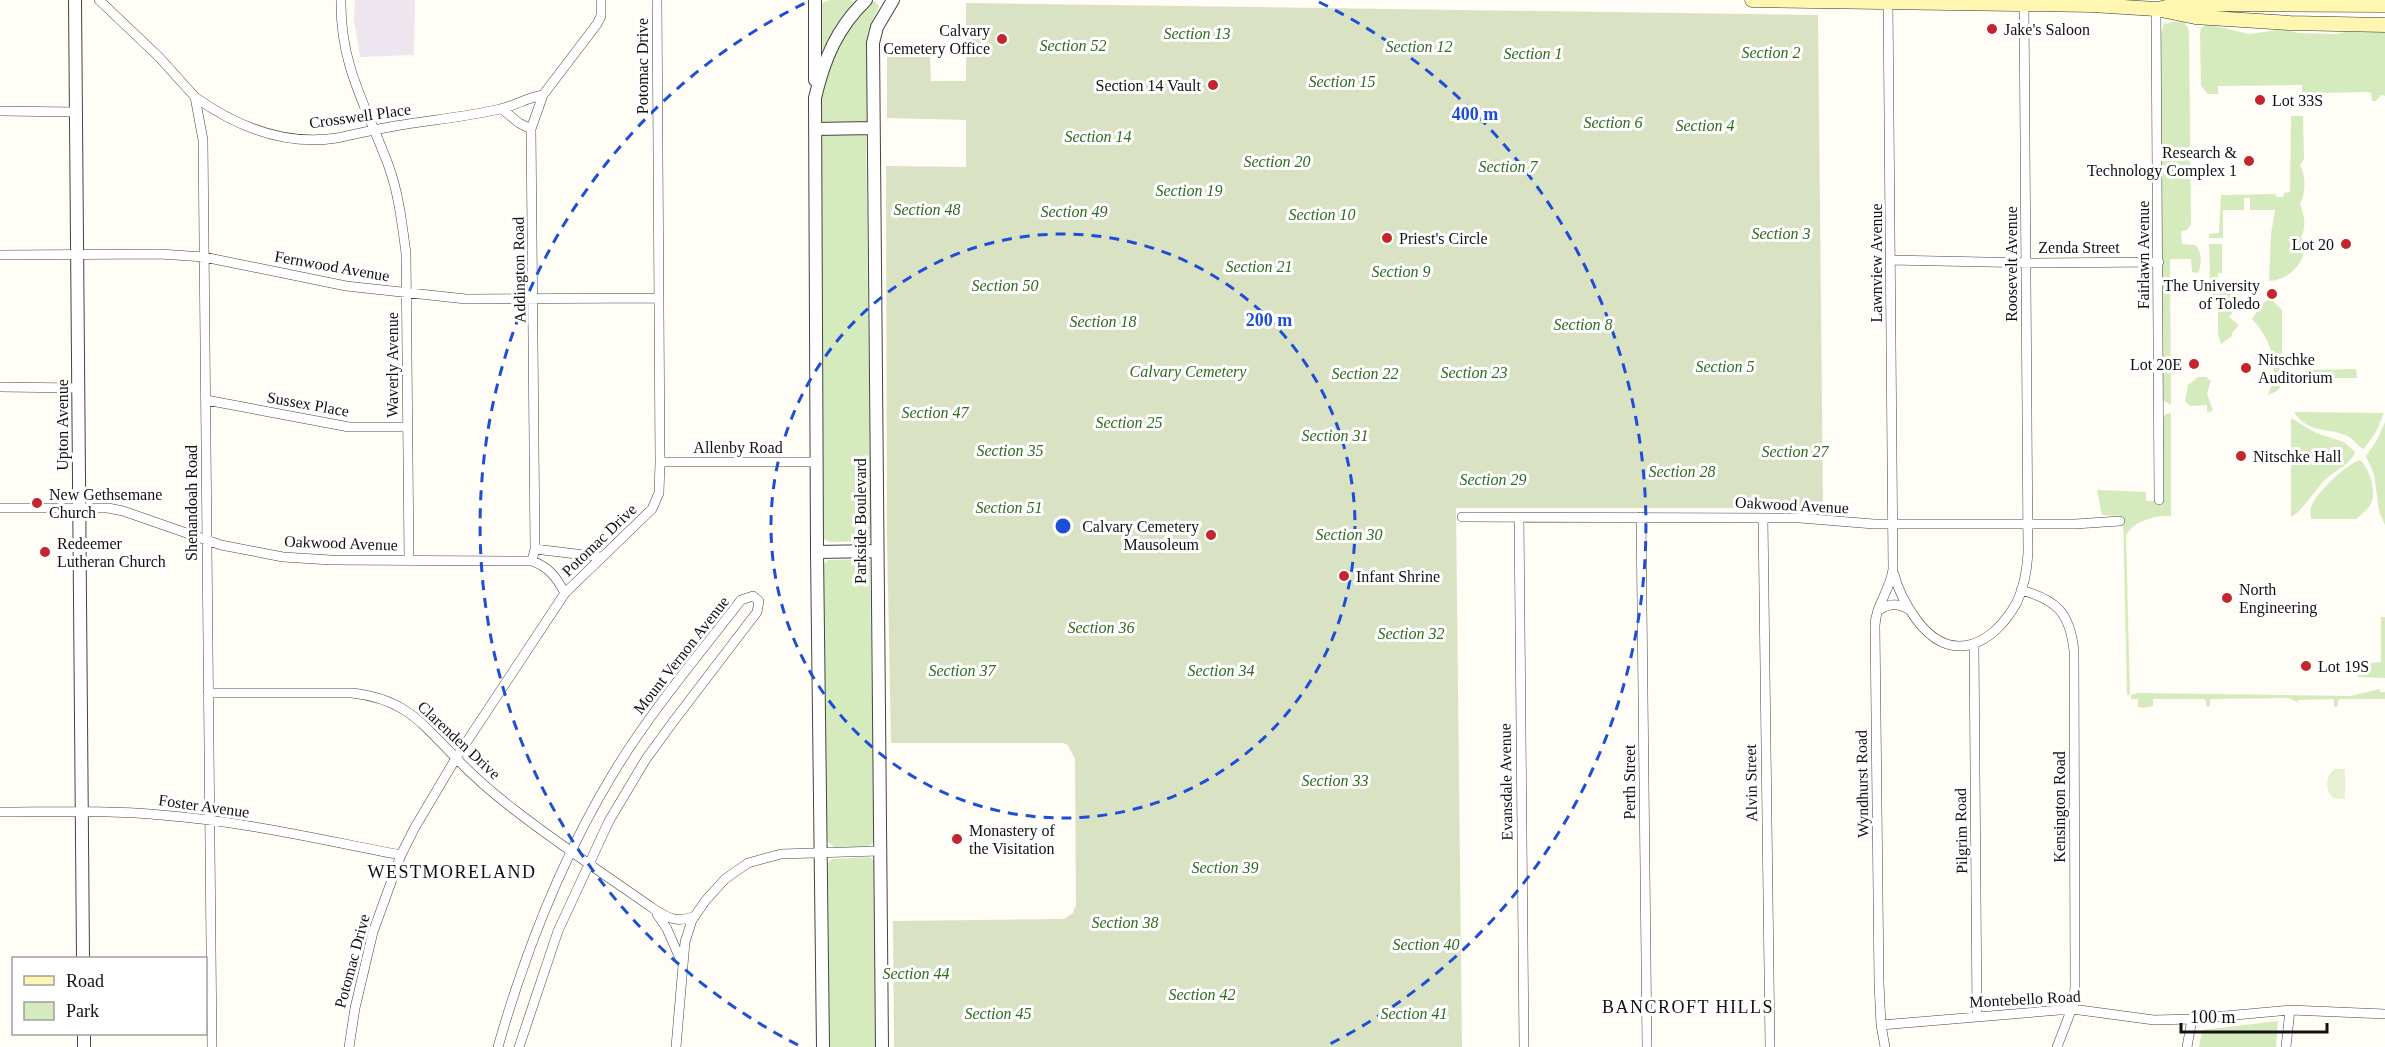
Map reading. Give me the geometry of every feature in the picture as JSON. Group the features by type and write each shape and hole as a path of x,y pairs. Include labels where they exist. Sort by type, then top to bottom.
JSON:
{"main road":[{"path":"1752,0 2092,5 2156,9 2182,16 2385,25"},
{"path":"2156,9 2179,4 2305,7"},
{"path":"2247,20 2250,11 2385,5"}],"street":[{"name":"Upton Avenue","path":"75,0 83,957"},
{"path":"99,0 159,57 195,97"},
{"name":"Waverly Avenue","path":"341,0 341,31 348,67 390,168 400,207 406,253 410,560"},
{"name":"Addington Road","path":"532,561 535,549 531,129 543,95 597,24 601,16 601,0"},
{"name":"Potomac Drive","path":"349,1047 355,1008 373,932 401,855 456,758 565,593 651,509 660,487 657,0"},
{"path":"815,0 816,462 823,1047"},
{"path":"814,98 823,66 835,39 847,19 866,0"},
{"name":"Parkside Boulevard","path":"882,1047 873,128 874,35 881,16 892,0"},
{"name":"Lawnview Avenue","path":"1888,2 1893,524"},
{"name":"Roosevelt Avenue","path":"1974,645 1983,641 1997,629 2012,610 2021,590 2028,564 2024,4"},
{"name":"Fairlawn Avenue","path":"2156,9 2159,500"},
{"name":"Crosswell Place","path":"195,97 242,124 291,139 336,138 502,109 529,97 543,95"},
{"name":"Shenandoah Road","path":"195,97 203,140 212,1047"},
{"path":"502,109 519,123 531,129"},
{"path":"0,111 76,112"},
{"path":"815,129 873,128"},
{"name":"Fernwood Avenue","path":"0,255 160,254 204,257 346,286 466,299 659,298"},
{"name":"Zenda Street","path":"1890,260 2159,262"},
{"path":"0,387 78,388"},
{"name":"Sussex Place","path":"206,400 349,427 407,427"},
{"name":"Allenby Road","path":"660,462 816,462"},
{"name":"Oakwood Avenue","path":"0,508 79,507 123,511 244,551 297,559 532,561"},
{"name":"Oakwood Avenue","path":"1462,517 1800,518 1893,524 2120,521"},
{"name":"Evansdale Avenue","path":"1519,517 1524,1047"},
{"name":"Perth Street","path":"1641,517 1647,1047"},
{"name":"Alvin Street","path":"1763,518 1770,1047"},
{"name":"Wyndhurst Road","path":"1885,1047 1881,1025 1875,619 1888,589 1893,569 1893,524"},
{"path":"535,549 600,557"},
{"path":"817,552 876,551"},
{"path":"532,561 543,565 551,572 565,593"},
{"path":"1893,569 1899,589 1910,610 1924,629 1945,644 1963,647 1974,645"},
{"name":"Kensington Road","path":"2021,590 2041,596 2053,603 2063,616 2073,644 2075,986 2072,1009 2056,1047"},
{"name":"Mount Vernon Avenue","path":"498,1047 525,961 572,851 615,770 664,699 741,600 749,596 757,598 759,604 757,612 698,687 646,759 609,821 554,942 519,1047"},
{"path":"1878,610 1887,605 1898,604 1910,610"},
{"name":"Pilgrim Road","path":"1974,645 1977,1016"},
{"name":"Clarenden Drive","path":"208,693 375,695 403,708 426,726 456,758 517,812 667,918 677,921 695,916"},
{"name":"Foster Avenue","path":"0,812 129,812 209,820 401,855"},
{"path":"676,1047 685,942 695,916 725,879 748,863 781,854 879,851"},
{"name":"Clarenden Drive","path":"654,909 667,929 682,963"},
{"name":"Montebello Road","path":"1881,1025 2072,1009 2102,1011 2154,1020 2290,1010 2385,1014"},
{"path":"2286,1047 2290,1010"},
{"path":"2187,1047 2192,1019"}],"shaded area":[{"path":"355,0 415,0 414,55 360,57 354,20"}],"green space":[{"path":"851,0 854,3 836,26 822,51 820,7 824,2"},
{"path":"875,1 879,6 868,32 867,122 823,124 820,120 823,92 835,52 849,28"},
{"name":"Calvary Cemetery","path":"966,3 1818,15 1823,508 1456,508 1462,1047 894,1047 893,921 1064,919 1073,913 1076,905 1075,759 1068,745 1063,743 891,743 887,536 886,166 966,167 966,120 887,118 887,57 930,57 931,81 966,81"},
{"path":"2165,22 2167,24 2183,22 2188,27 2189,33 2191,224 2187,230 2181,232 2182,244 2195,245 2201,258 2198,273 2192,272 2191,259 2170,259 2171,405 2164,401 2162,395 2160,35"},
{"path":"2207,24 2249,34 2285,29 2298,33 2385,32 2385,96 2381,95 2376,101 2372,101 2371,93 2368,92 2316,93 2314,100 2302,94 2302,85 2218,86 2218,94 2208,94 2201,86 2200,33 2201,28"},
{"path":"2291,116 2303,116 2304,159 2300,165 2304,185 2300,204 2304,220 2301,237 2304,253 2298,265 2288,275 2269,281 2271,234 2275,210 2250,210 2250,198 2244,198 2244,210 2223,210 2223,238 2209,238 2209,234 2219,233 2221,195 2275,194 2277,197 2283,197 2284,193 2290,192"},
{"path":"866,132 871,537 866,541 830,542 822,536 821,135"},
{"path":"2209,244 2222,244 2222,273 2218,273 2217,280 2210,280"},
{"path":"2210,283 2217,283 2217,289 2223,291 2236,291 2236,308 2229,317 2239,325 2232,336 2221,344 2218,334 2218,295 2210,295"},
{"path":"2270,298 2282,310 2282,385 2277,391 2268,395 2272,385 2272,354 2265,336 2252,319 2262,304"},
{"path":"2356,369 2357,378 2309,378 2307,387 2302,381 2303,374 2307,370"},
{"path":"2198,377 2206,377 2211,381 2207,394 2213,410 2210,412 2207,412 2207,405 2190,406 2185,401 2188,385"},
{"path":"2294,412 2384,413 2376,432 2364,449 2345,435 2305,424"},
{"path":"2171,413 2171,516 2159,516 2140,522 2126,535 2130,695 2127,695 2123,516 2102,515 2097,490 2146,492 2146,501 2162,501 2162,419 2166,414"},
{"path":"2291,418 2316,433 2344,442 2355,452 2350,460 2327,478 2300,510 2291,517"},
{"path":"2385,422 2385,525 2379,511 2374,474 2366,456"},
{"path":"2360,460 2366,468 2372,485 2373,496 2368,508 2356,519 2311,519 2310,512 2317,496 2342,471"},
{"path":"868,559 870,562 874,840 866,847 834,847 826,840 823,565 828,560"},
{"path":"2381,617 2385,617 2385,678 2358,677 2358,675 2364,675 2364,666 2381,662"},
{"path":"2380,689 2380,692 2385,692 2385,699 2339,699 2337,707 2334,707 2334,699 2298,700 2298,702 2288,698 2210,699 2210,706 2207,707 2205,699 2153,699 2153,706 2143,708 2138,707 2138,699 2131,699 2131,695 2138,693 2350,696"},
{"path":"2335,769 2345,769 2345,799 2333,798 2329,791 2327,783 2329,775"},
{"path":"870,857 874,861 876,1047 829,1047 828,863 832,859"},
{"path":"2278,1021 2276,1047 2199,1047 2202,1030"}],"place":[{"name":"Jake's Saloon","path":"1992,29"},
{"name":"Calvary Cemetery Office","path":"1002,39"},
{"name":"Section 14 Vault","path":"1213,85"},
{"name":"Lot 33S","path":"2260,100"},
{"name":"Research & Technology Complex 1","path":"2249,161"},
{"name":"Priest's Circle","path":"1387,238"},
{"name":"Lot 20","path":"2346,244"},
{"name":"The University of Toledo","path":"2272,294"},
{"name":"Lot 20E","path":"2194,364"},
{"name":"Nitschke Auditorium","path":"2246,368"},
{"name":"Nitschke Hall","path":"2241,456"},
{"name":"New Gethsemane Church","path":"37,503"},
{"name":"Calvary Cemetery Mausoleum","path":"1211,535"},
{"name":"Redeemer Lutheran Church","path":"45,552"},
{"name":"Infant Shrine","path":"1344,576"},
{"name":"North Engineering","path":"2227,598"},
{"name":"Lot 19S","path":"2306,666"},
{"name":"Monastery of the Visitation","path":"957,839"}],"district":[{"name":"WESTMORELAND","path":"452,872"},
{"name":"BANCROFT HILLS","path":"1688,1007"}],"park label":[{"name":"Section 13","path":"1197,33"},
{"name":"Section 52","path":"1073,45"},
{"name":"Section 12","path":"1419,46"},
{"name":"Section 2","path":"1771,52"},
{"name":"Section 1","path":"1533,53"},
{"name":"Section 15","path":"1342,81"},
{"name":"Section 6","path":"1613,122"},
{"name":"Section 4","path":"1705,125"},
{"name":"Section 14","path":"1098,136"},
{"name":"Section 20","path":"1277,161"},
{"name":"Section 7","path":"1508,166"},
{"name":"Section 19","path":"1189,190"},
{"name":"Section 48","path":"927,209"},
{"name":"Section 49","path":"1074,211"},
{"name":"Section 10","path":"1322,214"},
{"name":"Section 3","path":"1781,233"},
{"name":"Section 21","path":"1259,266"},
{"name":"Section 9","path":"1401,271"},
{"name":"Section 50","path":"1005,285"},
{"name":"Section 18","path":"1103,321"},
{"name":"Section 8","path":"1583,324"},
{"name":"Section 5","path":"1725,366"},
{"name":"Section 23","path":"1474,372"},
{"name":"Section 22","path":"1365,373"},
{"name":"Section 47","path":"935,412"},
{"name":"Section 25","path":"1129,422"},
{"name":"Section 31","path":"1335,435"},
{"name":"Section 35","path":"1010,450"},
{"name":"Section 27","path":"1795,451"},
{"name":"Section 28","path":"1682,471"},
{"name":"Section 29","path":"1493,479"},
{"name":"Section 51","path":"1009,507"},
{"name":"Section 30","path":"1349,534"},
{"name":"Section 36","path":"1101,627"},
{"name":"Section 32","path":"1411,633"},
{"name":"Section 37","path":"962,670"},
{"name":"Section 34","path":"1221,670"},
{"name":"Section 33","path":"1335,780"},
{"name":"Section 39","path":"1225,867"},
{"name":"Section 38","path":"1125,922"},
{"name":"Section 40","path":"1426,944"},
{"name":"Section 44","path":"916,973"},
{"name":"Section 42","path":"1202,994"},
{"name":"Section 45","path":"998,1013"},
{"name":"Section 41","path":"1414,1013"}]}
